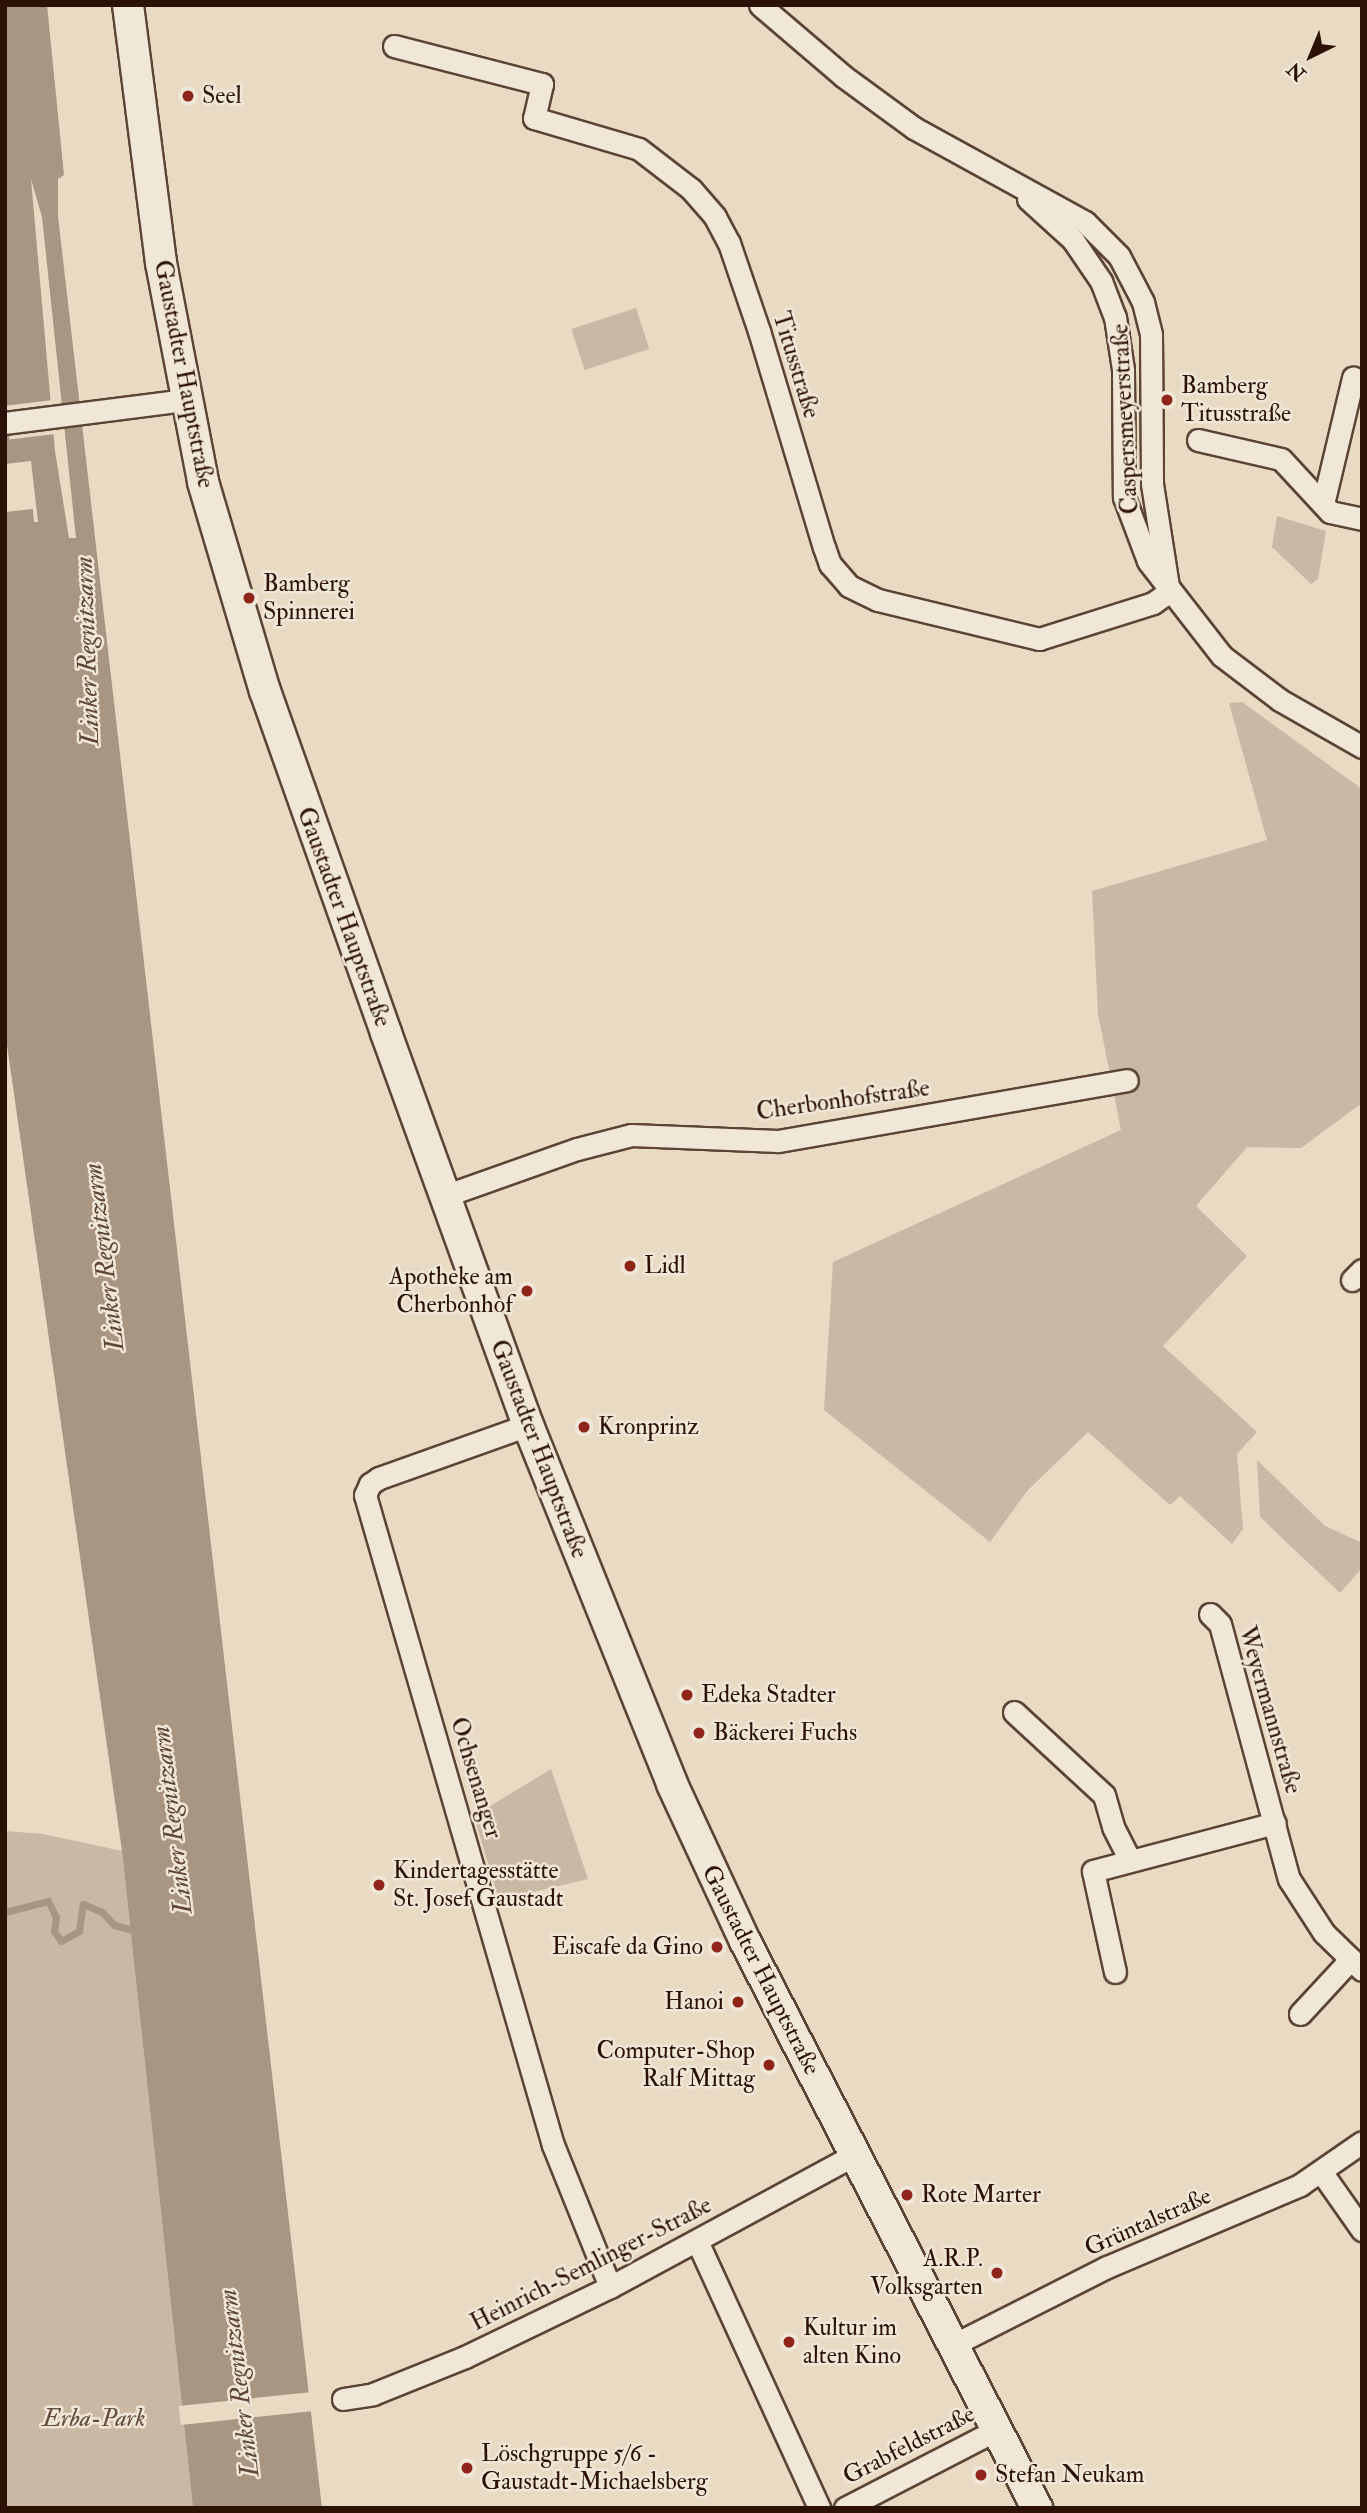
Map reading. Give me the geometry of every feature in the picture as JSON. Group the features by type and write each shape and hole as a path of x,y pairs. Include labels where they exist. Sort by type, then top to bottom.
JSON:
{"street":[{"name":"Gaustadter Hauptstraße","path":"128,5 184,400 232,589 257,669 528,1424 619,1661 682,1808 854,2155 1037,2508"},
{"name":"Caspersmeyerstraße","path":"760,5 887,110 1010,184 1061,207 1105,239 1133,276 1143,302 1152,345 1154,505 1170,592"},
{"name":"Titusstraße","path":"394,46 542,83 534,118 639,149 691,190 715,217 729,243 759,331 830,564 849,586 878,600 1040,639 1153,603 1170,592"},
{"name":"Caspersmeyerstraße","path":"1010,184 1073,240 1101,281 1121,341 1124,497 1148,561 1222,656 1250,680 1362,747"},
{"path":"1323,504 1353,378"},
{"path":"5,423 184,400"},
{"path":"1198,440 1280,459 1330,512 1362,519"},
{"name":"Cherbonhofstraße","path":"447,1195 576,1149 631,1135 778,1142 1127,1080"},
{"name":"Ochsenanger","path":"528,1424 379,1478 370,1484 365,1495 553,2145 610,2287"},
{"name":"Weyermannstraße","path":"1210,1614 1220,1624 1289,1879 1324,1933 1356,1965 1300,2014"},
{"path":"1014,1712 1104,1794 1113,1827 1129,1859"},
{"name":"Weyermannstraße","path":"1115,1972 1093,1871 1129,1859 1275,1823"},
{"name":"Grüntalstraße","path":"951,2346 1107,2267 1322,2173 1362,2142"},
{"name":"Heinrich-Semlinger-Straße","path":"343,2399 373,2394 439,2368 610,2287 854,2155"},
{"path":"1322,2173 1362,2230"},
{"path":"697,2241 819,2508"},
{"name":"Grabfeldstraße","path":"845,2508 996,2430"}],"green space":[{"path":"636,308 649,349 585,370 571,329"},
{"path":"1277,516 1326,531 1318,579 1311,584 1272,547"},
{"path":"1242,702 1362,789 1362,1103 1301,1148 1247,1147 1196,1206 1247,1256 1163,1346 1257,1432 1237,1454 1243,1529 1232,1544 1180,1496 1170,1505 1088,1432 1027,1491 990,1542 824,1410 833,1262 1121,1130 1098,1014 1092,891 1267,840 1229,703"},
{"path":"1257,1460 1325,1526 1362,1543 1362,1568 1340,1593 1260,1517"},
{"path":"551,1769 588,1879 499,1900 474,1816"},
{"name":"Erba-Park","path":"5,1831 43,1834 122,1851 193,2508 5,2508"}],"water":[{"name":"Linker Regnitzarm","path":"5,5 47,5 64,175 58,179 58,216 322,2508 193,2508 122,1851 5,1031 5,512 33,509 34,522 38,522 31,461 5,464","holes":["31,179 42,217 76,538 69,538 55,451"]}],"pier":[{"path":"53,400 57,434 10,440 5,406"},
{"path":"312,2392 314,2411 181,2425 179,2406"}],"waterway":[{"path":"5,1912 48,1901 56,1917 54,1931 61,1941 79,1931 83,1904 102,1912 114,1925 140,1932"}],"place":[{"name":"Seel","path":"188,96"},
{"name":"Bamberg Titusstraße","path":"1167,400"},
{"name":"Bamberg Spinnerei","path":"249,598"},
{"name":"Lidl","path":"630,1266"},
{"name":"Apotheke am Cherbonhof","path":"527,1291"},
{"name":"Kronprinz","path":"584,1427"},
{"name":"Edeka Stadter","path":"687,1695"},
{"name":"Bäckerei Fuchs","path":"699,1733"},
{"name":"Kindertagesstätte St. Josef Gaustadt","path":"379,1885"},
{"name":"Eiscafe da Gino","path":"717,1947"},
{"name":"Hanoi","path":"738,2002"},
{"name":"Computer-Shop Ralf Mittag","path":"769,2065"},
{"name":"Rote Marter","path":"907,2195"},
{"name":"A.R.P. Volksgarten","path":"997,2273"},
{"name":"Kultur im alten Kino","path":"789,2342"},
{"name":"Löschgruppe 5/6 - Gaustadt-Michaelsberg","path":"467,2468"},
{"name":"Stefan Neukam","path":"981,2475"}]}
